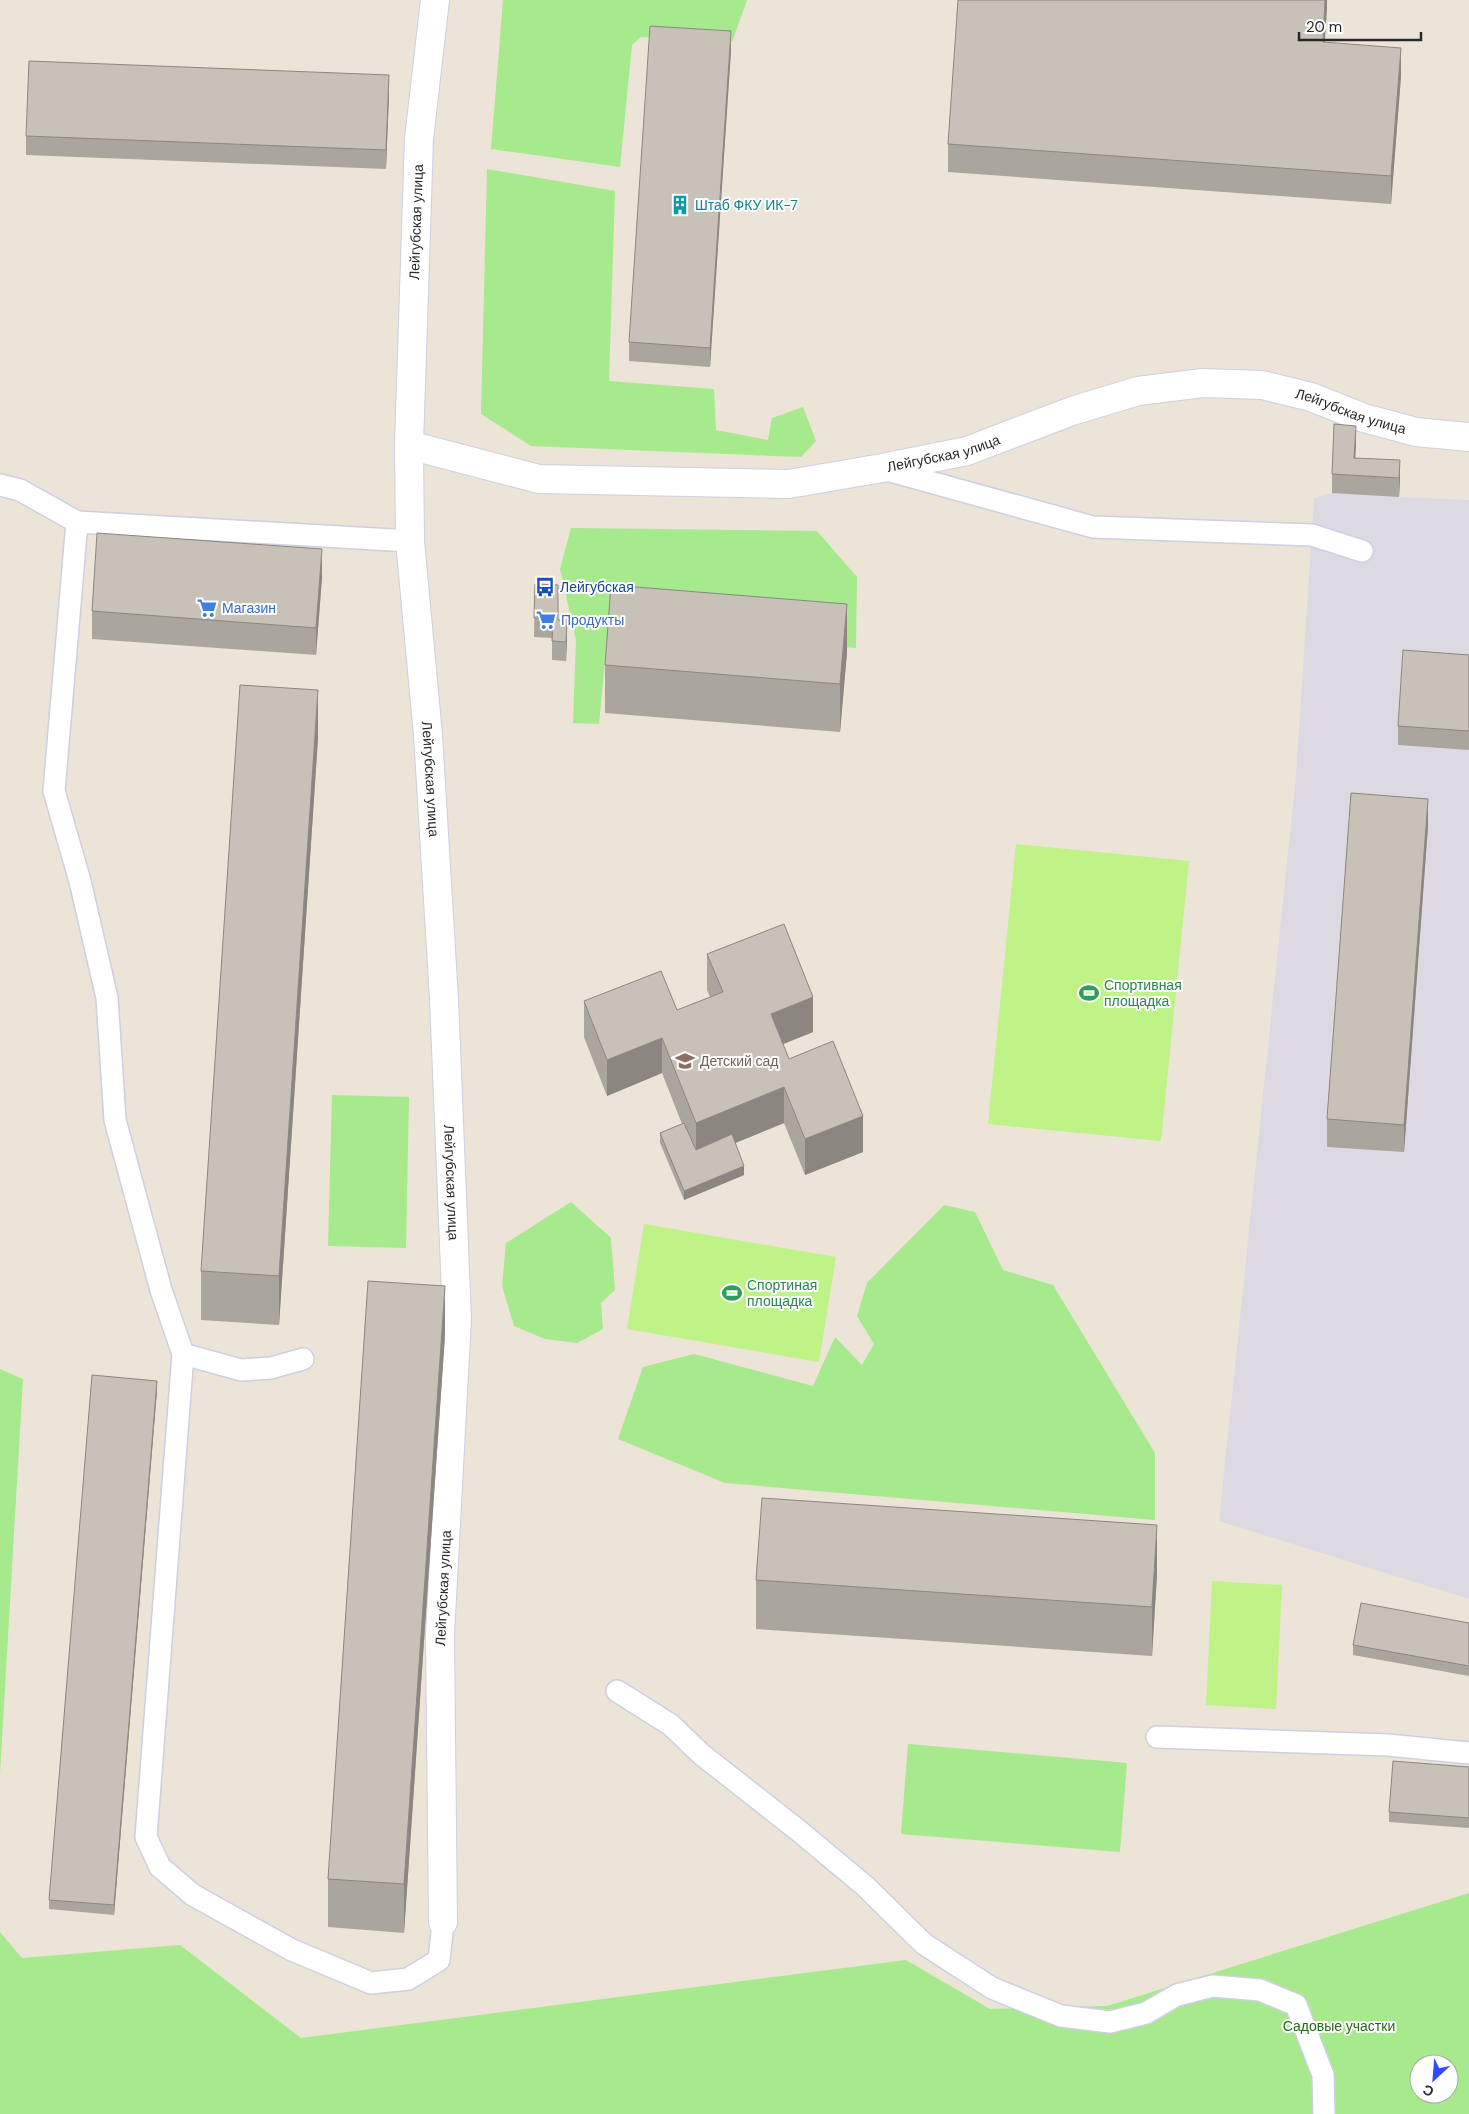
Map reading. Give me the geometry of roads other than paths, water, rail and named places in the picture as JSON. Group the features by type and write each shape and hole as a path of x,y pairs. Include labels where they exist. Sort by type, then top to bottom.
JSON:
{"street":[{"name":"Лейгубская улица","path":"435,0 419,139 409,445 410,541 428,735 444,990 457,1318 440,1635 444,1922"},
{"name":"Лейгубская улица","path":"409,445 539,479 790,484 882,468 967,450 1072,411 1138,391 1203,383 1262,385 1311,397 1364,418 1416,432 1469,437"}],"lane":[{"path":"882,468 1093,527 1312,535 1362,551"},
{"path":"0,484 20,490 78,522 410,541"},
{"path":"78,522 54,791 80,881 107,998 115,1120 161,1290 183,1354 146,1837 160,1867 193,1895 292,1950 371,1983 408,1979 439,1960 444,1922"},
{"path":"183,1354 240,1370 270,1368 303,1359"},
{"path":"617,1691 671,1726 701,1754 866,1886 924,1944 992,1988 1061,2016 1110,2022 1146,2013 1177,1995 1213,1986 1260,1990 1296,2005 1323,2075 1324,2114"},
{"path":"1157,1737 1388,1745 1469,1754"}],"place":[{"name":"Штаб ФКУ ИК-7","path":"680,205"},
{"name":"Лейгубская","path":"545,587"},
{"name":"Магазин","path":"207,608"},
{"name":"Продукты","path":"546,620"},
{"name":"Спортивная площадка","path":"1089,993"},
{"name":"Детский сад","path":"685,1061"},
{"name":"Спортиная площадка","path":"732,1293"}],"park label":[{"name":"Садовые участки","path":"1339,2026"}]}
